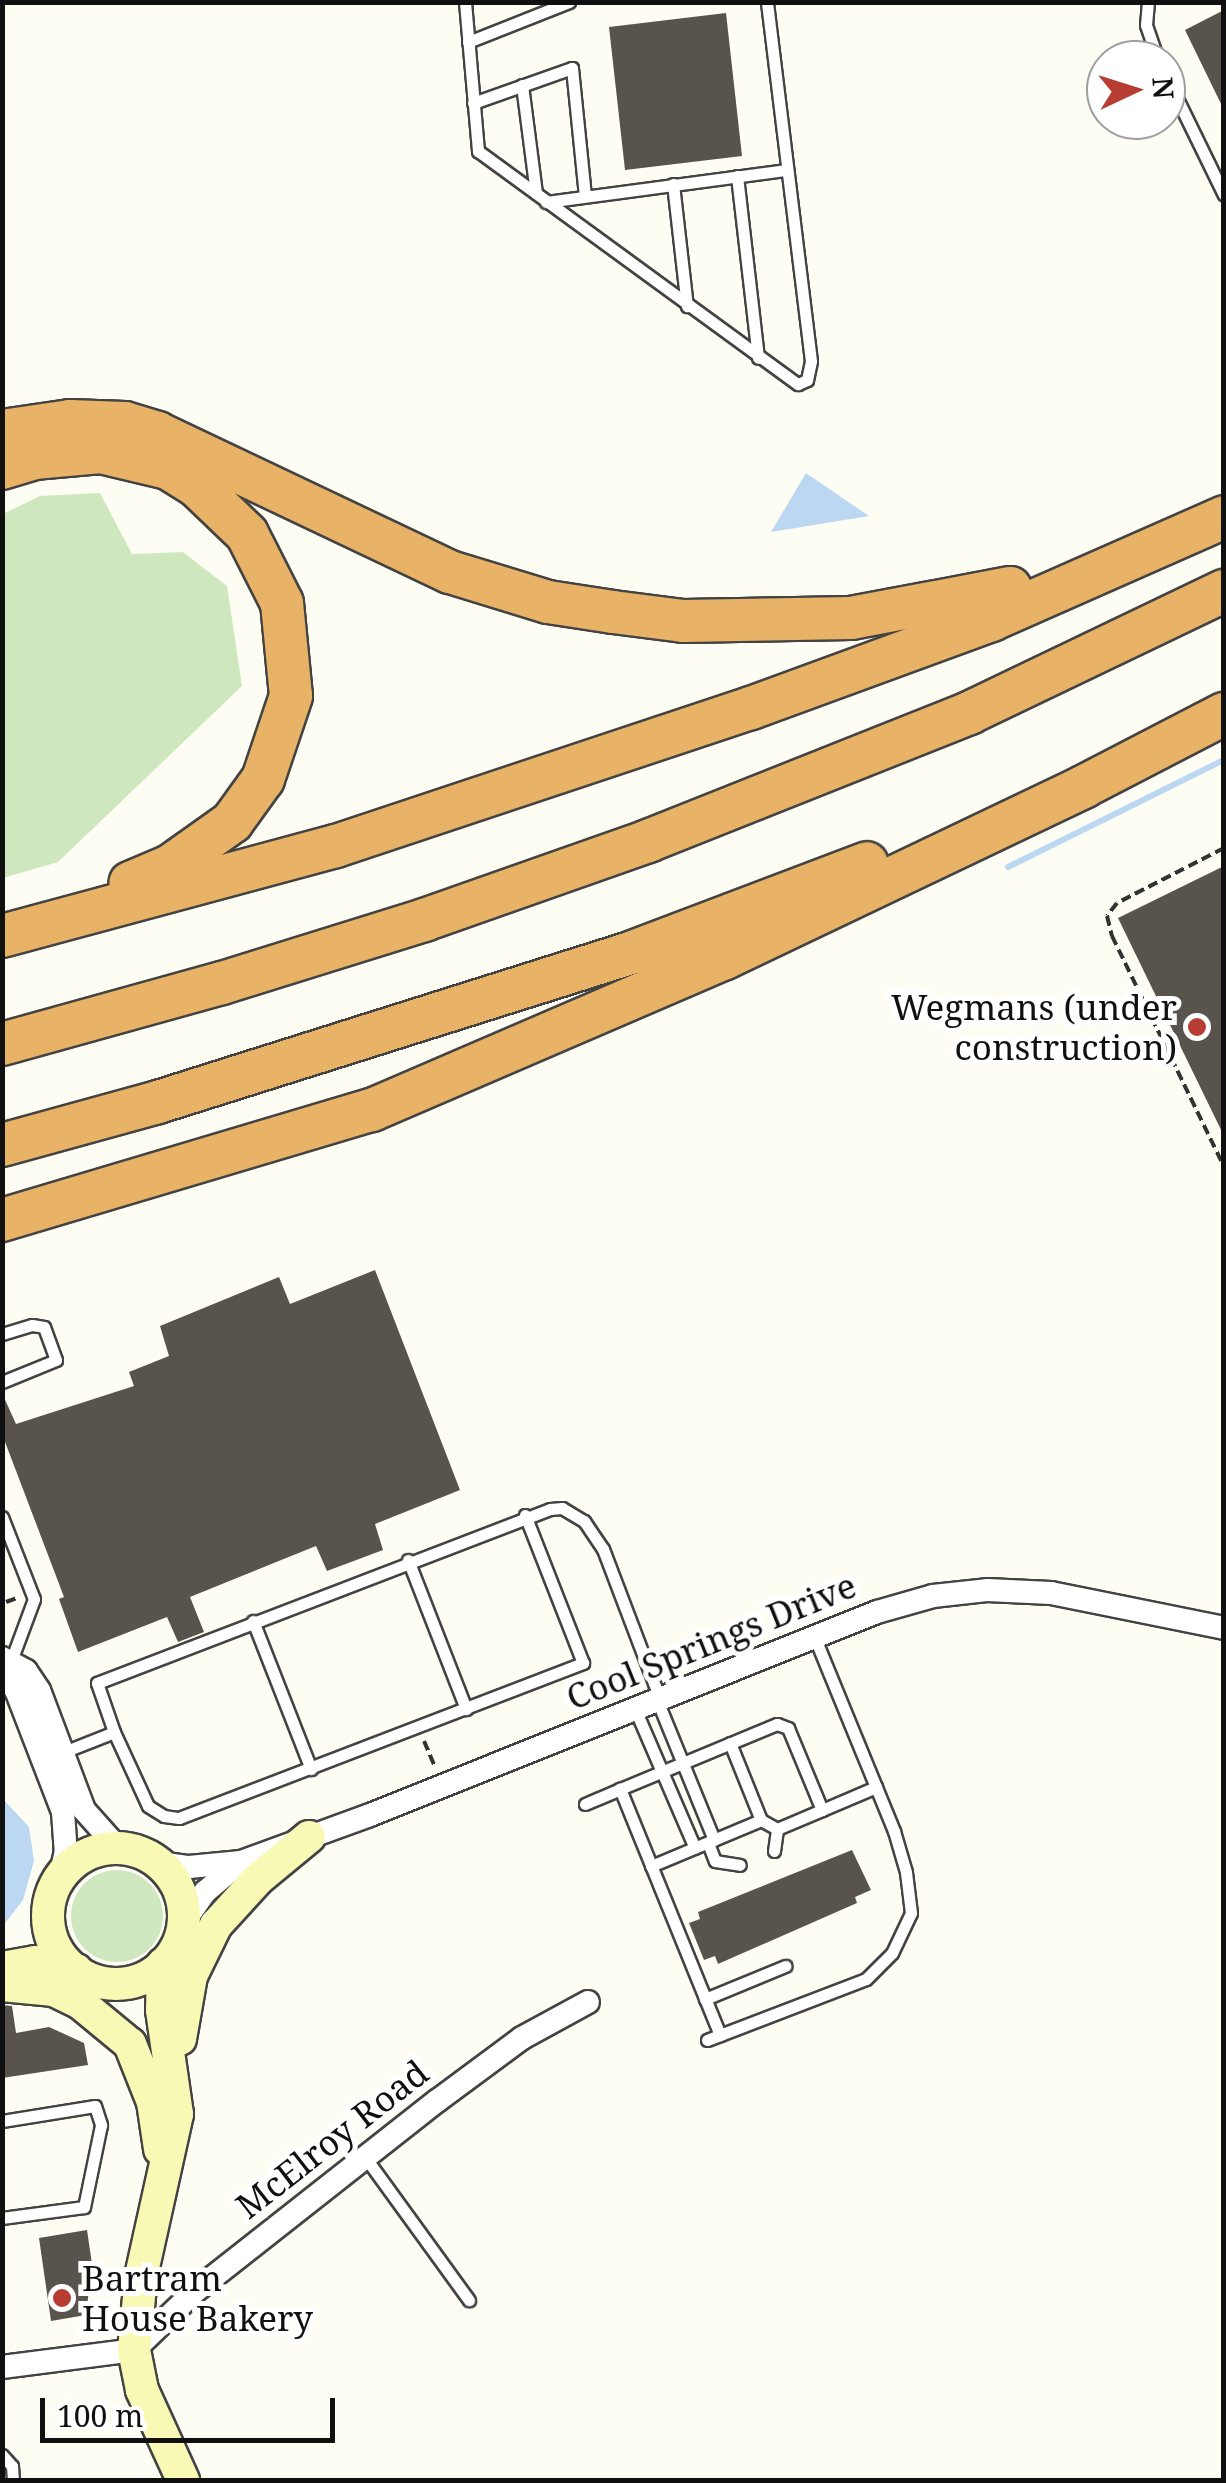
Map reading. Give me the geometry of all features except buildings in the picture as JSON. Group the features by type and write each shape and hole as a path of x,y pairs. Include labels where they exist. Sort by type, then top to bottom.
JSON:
{"highway":[{"path":"2,431 70,421 125,424 194,449 450,572 548,602 682,621 815,620 919,609 996,593 1224,516"},
{"path":"2,468 34,458 101,452 168,468 197,486 247,534 267,566 282,603 291,696 263,779 232,822 170,866 92,900 2,932"},
{"path":"2,932 336,846 751,708 991,620 1224,516"},
{"path":"2,1044 369,938 648,841 969,714 1224,591"},
{"path":"2,1145 158,1102 634,952 929,839 1224,701"},
{"path":"2,1220 372,1110 726,958 1083,787 1224,714"}],"street":[{"name":"Cool Springs Drive","path":"159,1862 189,1868 241,1862 814,1636 914,1602 986,1590 1051,1593 1224,1628"},
{"path":"5,1662 26,1671 38,1689 65,1826 60,1877 49,1916 59,1952 76,1970"},
{"path":"53,1756 84,1810 118,1848"},
{"path":"183,2480 142,2390 134,2350 141,2276 183,2114 180,2026 202,1948 236,1901 309,1836"},
{"path":"60,1877 86,1855 118,1848 140,1852 159,1862 179,1889 184,1922 178,1944 164,1964 138,1980 110,1983"},
{"name":"Cool Springs Drive","path":"184,1922 205,1892 241,1862"},
{"path":"2,1952 49,1916"},
{"path":"2,1968 35,1962 76,1970 110,1983 148,2016 169,2091 166,2168"},
{"path":"164,1964 162,2010 176,2093 166,2168"},
{"path":"2,1985 66,1996 130,2044 153,2102 166,2168"},
{"name":"McElroy Road","path":"134,2350 194,2292 365,2157 522,2038 588,2002"},
{"path":"2,2367 134,2350"}],"lane":[{"path":"465,2 478,151 798,384 810,374 767,2"},
{"path":"468,42 570,2"},
{"path":"1148,2 1146,25 1151,40"},
{"path":"473,103 572,68 586,195"},
{"path":"522,85 541,197"},
{"path":"1186,117 1224,195"},
{"path":"541,197 787,170"},
{"path":"737,176 758,358"},
{"path":"673,184 688,306"},
{"path":"2,1334 32,1325 44,1328 56,1360 2,1382"},
{"path":"524,1515 583,1663 180,1818 164,1816 148,1806 114,1732 97,1683 524,1515 562,1508 593,1532 620,1588 651,1703 662,1771 715,1861 740,1865"},
{"path":"2,1517 34,1598 5,1662"},
{"path":"408,1560 466,1708"},
{"path":"252,1621 312,1770"},
{"path":"706,2040 866,1979 892,1952 911,1913 908,1886 876,1787 814,1636"},
{"path":"651,1703 682,1763 706,1844"},
{"path":"585,1804 778,1724 788,1728 822,1810"},
{"path":"53,1756 114,1732"},
{"path":"730,1744 761,1820 777,1829"},
{"path":"777,1829 876,1787"},
{"path":"620,1789 720,2035"},
{"path":"651,1866 761,1820"},
{"path":"774,1851 777,1829"},
{"path":"705,1999 785,1966"},
{"path":"2,2121 96,2106 102,2125 84,2208 2,2218"},
{"path":"365,2157 469,2300"},
{"path":"2,2456 12,2466 13,2480"}],"path":[{"path":"1224,848 1116,903 1107,916 1112,936 1224,1167"},
{"path":"423,1739 434,1765"}],"green space":[{"path":"100,493 132,554 183,552 227,586 242,686 58,862 3,878 3,514 40,496"},
{"path":"117,1870 143,1878 155,1890 163,1916 155,1942 143,1954 117,1962 91,1954 79,1942 71,1916 79,1890 91,1878"}],"water":[{"path":"806,473 869,516 771,532"},
{"path":"3,1799 29,1827 34,1861 23,1900 3,1926"}],"waterway":[{"path":"1008,867 1224,760"}],"place":[{"name":"Wegmans (under construction)","path":"1197,1027"},
{"name":"Bartram House Bakery","path":"62,2298"}]}
